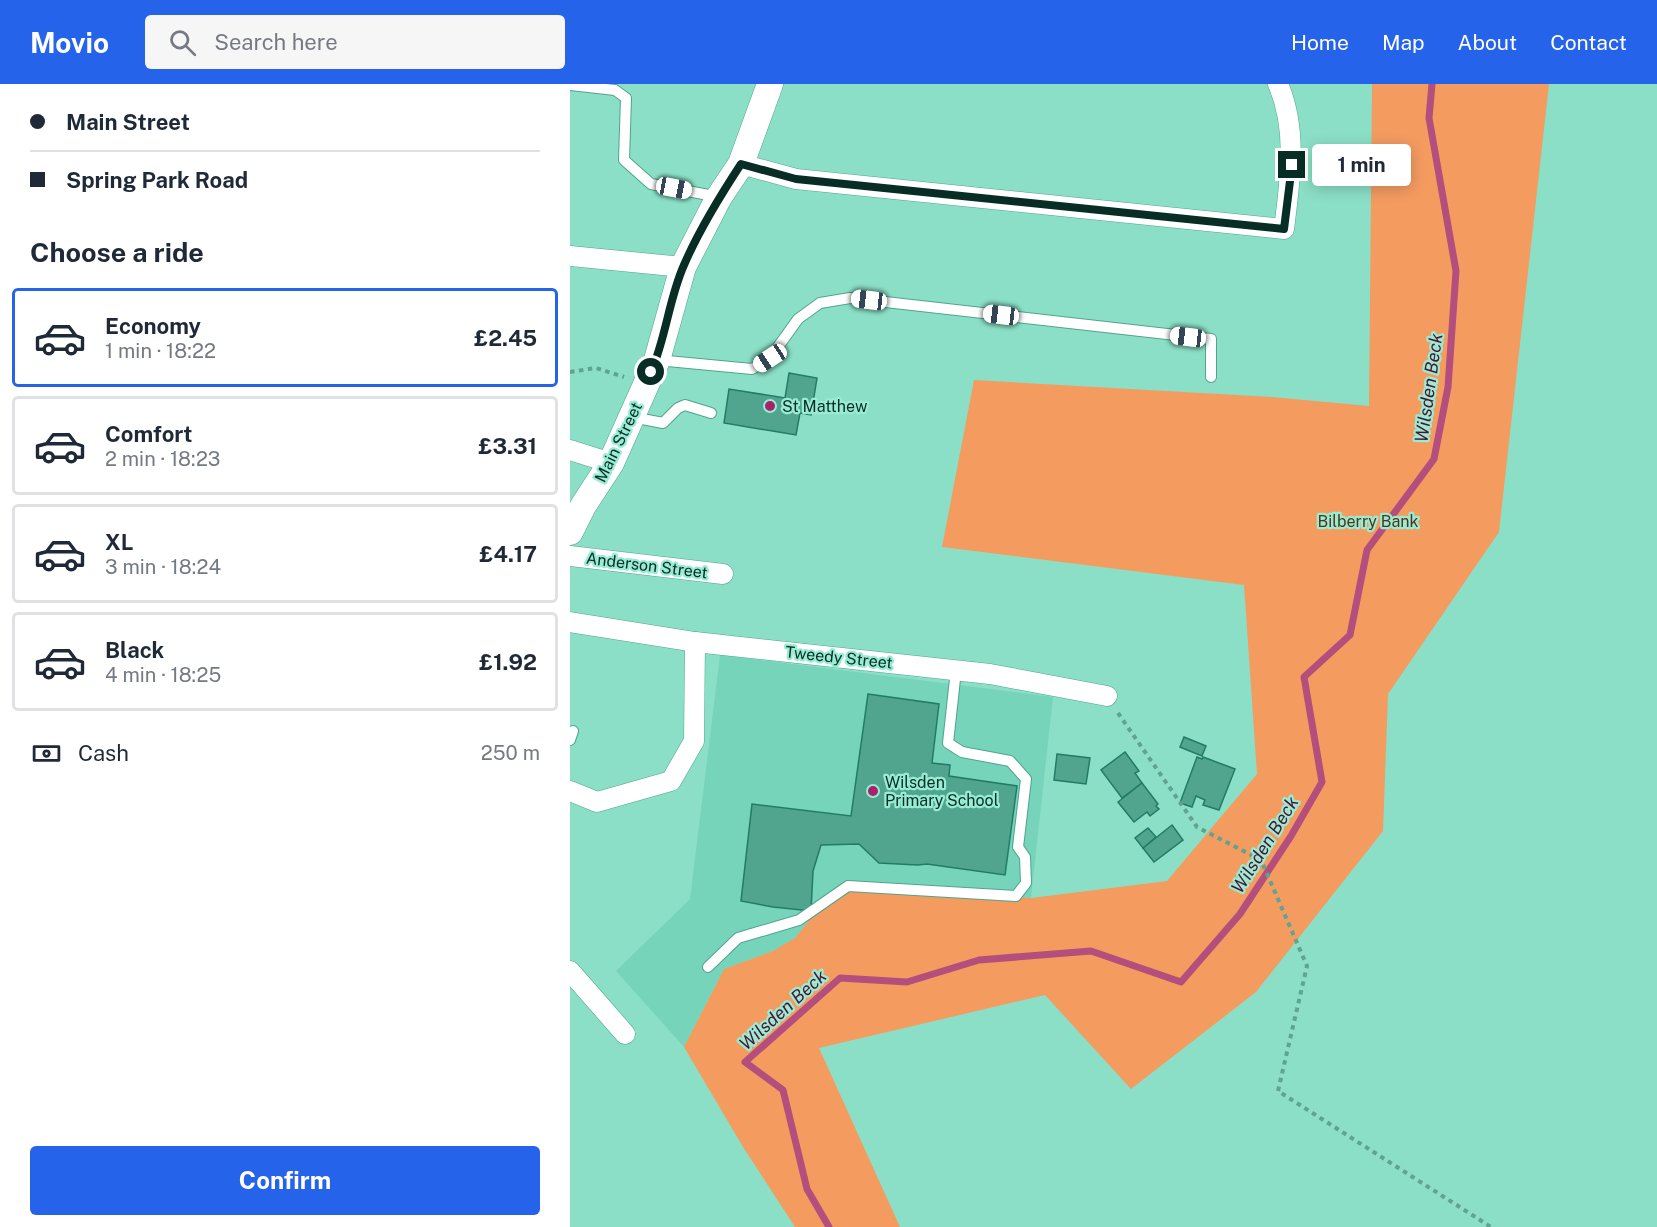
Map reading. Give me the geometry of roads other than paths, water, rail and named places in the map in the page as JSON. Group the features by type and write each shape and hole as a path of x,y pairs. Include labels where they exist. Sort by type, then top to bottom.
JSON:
{"street":[{"name":"Main Street","path":"570,532 577,505 611,463 646,385 657,360 683,267 719,197 741,164 770,84"},
{"path":"741,164 796,179 1284,229 1292,165 1285,101 1278,84"},
{"path":"570,256 683,267"},
{"path":"570,450 611,463"},
{"name":"Anderson Street","path":"570,556 723,574"},
{"name":"Tweedy Street","path":"570,622 695,642 990,674 1107,696"},
{"path":"570,791 597,802 671,781 694,741 695,642"},
{"path":"570,970 625,1034"}],"lane":[{"path":"570,85 615,90 626,98 624,160 651,184 719,197"},
{"path":"657,360 752,369 770,358 798,319 820,303 850,297 1211,339 1211,377"},
{"path":"631,417 663,423 678,408 685,405 711,413"},
{"path":"708,968 738,938 799,920 848,886 1016,897 1026,883 1025,857 1018,847 1026,779 1010,761 962,752 948,743 956,670"}],"waterway":[{"name":"Wilsden Beck","path":"829,1227 807,1189 783,1090 745,1062 840,978 907,982 979,960 1091,951 1181,982 1240,914 1291,836 1322,782 1304,677 1350,635 1367,550 1434,459 1448,387 1456,271 1429,118 1432,84"}],"place":[{"name":"St Matthew","path":"770,406"},
{"name":"Wilsden Primary School","path":"873,791"}],"park label":[{"name":"Bilberry Bank","path":"1368,521"}]}
